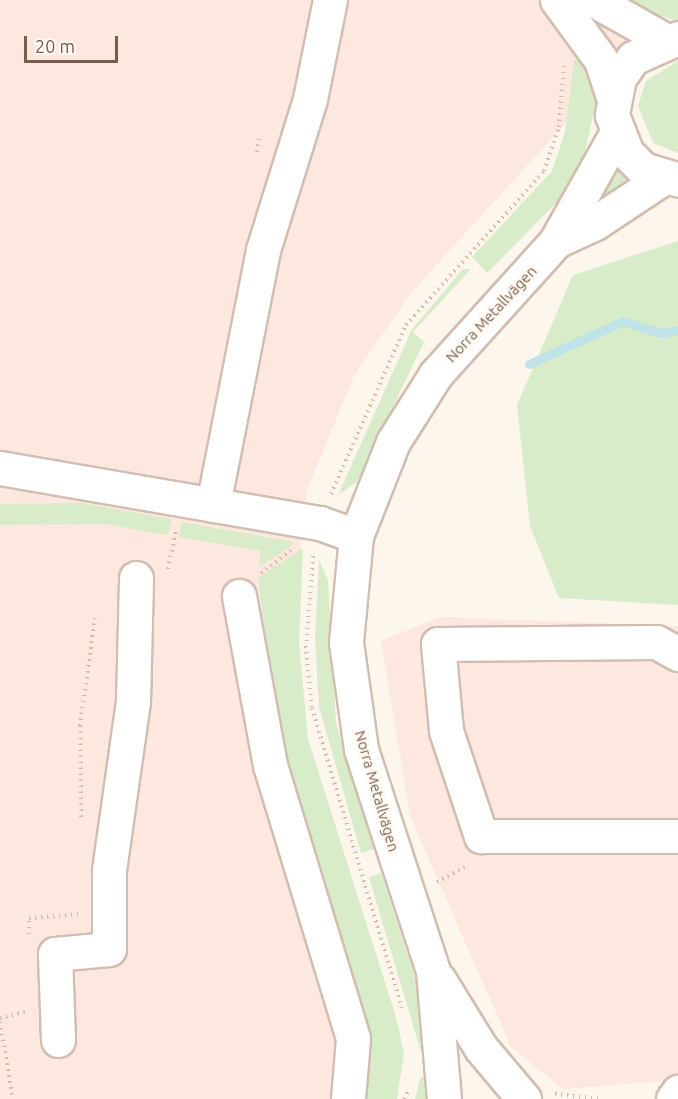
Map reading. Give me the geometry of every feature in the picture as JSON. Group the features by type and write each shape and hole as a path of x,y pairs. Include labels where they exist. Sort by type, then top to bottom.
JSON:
{"street":[{"path":"213,505 263,250 302,128 330,0"},
{"path":"557,0 601,60 613,96 616,134"},
{"path":"594,0 672,39"},
{"path":"613,96 633,58 672,39"},
{"name":"Norra Metallvägen","path":"444,1099 433,971 362,749 346,642 356,536 393,442 436,374 556,241 616,134 635,161 671,179"},
{"name":"Norra Metallvägen","path":"556,241 596,223 671,179"},
{"path":"4,471 320,523 356,536"},
{"path":"58,1040 55,954 109,949 109,870 151,575"},
{"path":"250,585 270,765 353,1040 348,1099"},
{"path":"678,654 656,642 438,644 446,731 482,836 678,836"},
{"name":"Norra Metallvägen","path":"433,971 481,1048 536,1095"},
{"path":"673,1099 678,1092"}],"path":[{"path":"328,501 406,325 544,171 559,127 566,55"},
{"path":"151,575 174,534"},
{"path":"250,585 295,548"},
{"path":"81,820 80,726 95,618"},
{"path":"435,895 431,884 469,866 482,836"},
{"path":"29,942 29,918 83,914 82,902"},
{"path":"13,1099 0,1020 29,1011 29,1000"},
{"path":"0,1057 6,1055"},
{"path":"536,1095 600,1099"}],"shaded area":[{"path":"0,0 678,0 410,294 354,376 307,490 290,647 377,1099 0,1099"},
{"path":"440,617 678,626 678,1080 563,1089 511,1047 410,816 381,641"}],"green space":[{"path":"630,0 678,0 678,21 625,4"},
{"path":"583,53 597,99 582,165 567,192 487,273 472,257 552,171 565,132 574,61"},
{"path":"678,61 678,153 653,143 638,106 646,81"},
{"path":"613,165 632,179 587,217"},
{"path":"678,241 678,605 559,598 530,526 517,405 573,275"},
{"path":"463,269 471,269 413,332 424,342 357,482 338,495 412,329"},
{"path":"82,503 172,519 168,535 105,524 0,525 0,504"},
{"path":"182,522 293,542 293,545 259,567 261,551 178,537"},
{"path":"303,548 299,643 308,739 396,1017 404,1053 397,1099 363,1099 368,1033 281,753 258,578"},
{"path":"319,559 328,580 336,723 375,849 361,853 319,707 315,638"},
{"path":"381,873 413,971 433,1047 420,1049 369,877"},
{"path":"426,1074 435,1099 415,1099 420,1079"}],"waterway":[{"path":"529,364 623,321 660,333 678,330"}]}
